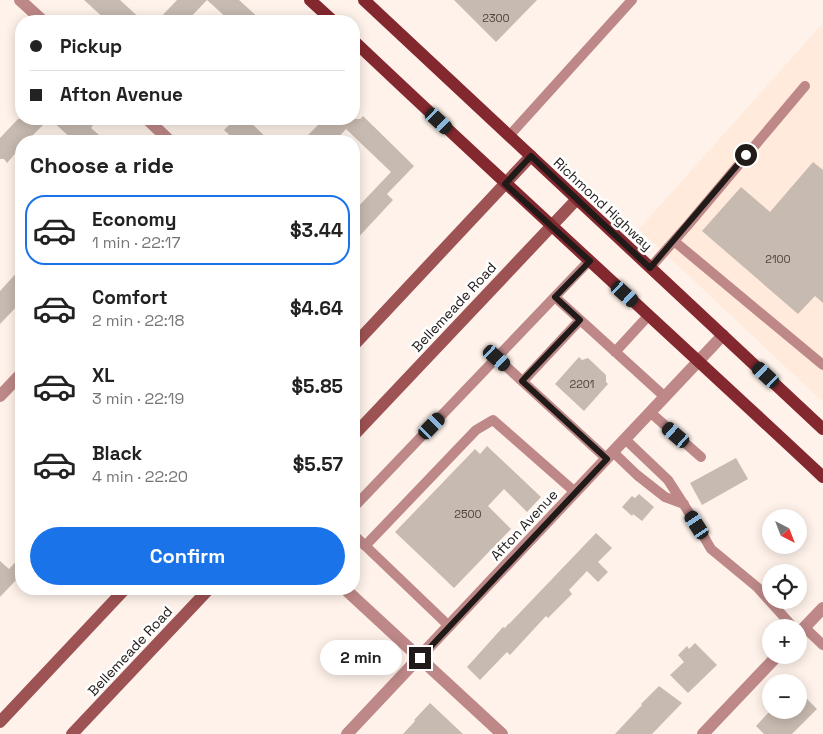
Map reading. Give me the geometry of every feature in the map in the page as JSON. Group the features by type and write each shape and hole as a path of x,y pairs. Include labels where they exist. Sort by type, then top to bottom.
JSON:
{"main road":[{"path":"310,0 326,15"},
{"name":"Richmond Highway","path":"364,0 823,428"},
{"path":"360,47 505,184 823,477"},
{"path":"360,339 531,156"},
{"name":"Bellemeade Road","path":"360,429 577,199"},
{"path":"0,722 119,595"},
{"name":"Bellemeade Road","path":"72,734 203,595"}],"street":[{"path":"20,0 36,15"},
{"path":"153,125 163,135"},
{"name":"Afton Avenue","path":"347,734 723,335"},
{"path":"0,396 15,380"},
{"path":"352,595 502,734"},
{"path":"807,623 823,608"},
{"path":"703,734 769,664"}],"lane":[{"path":"509,136 632,0"},
{"path":"650,268 805,86"},
{"path":"674,241 823,365"},
{"path":"360,501 590,261"},
{"path":"555,297 665,397"},
{"path":"615,352 649,315"},
{"path":"522,381 580,320"},
{"path":"497,358 610,456 665,497 684,504"},
{"path":"651,413 701,457"},
{"path":"365,546 476,430 493,420 576,492"},
{"path":"625,440 668,480 711,549 756,587 787,619"},
{"path":"360,541 449,626"},
{"path":"807,636 823,645"}],"shaded area":[{"path":"823,23 823,402 639,229"}],"building":[{"path":"84,0 120,0 136,15 100,15"},
{"path":"177,0 207,0 193,15 163,15"},
{"path":"207,0 239,0 255,15 223,15"},
{"path":"454,0 537,0 496,42"},
{"path":"363,116 414,166 387,194 393,200 360,236 360,205 391,172 360,142 360,135 352,135 346,129 340,135 308,135 318,125 360,125 360,119"},
{"path":"15,122 15,125 43,125 33,135 15,135 15,154 7,163 4,159 0,159 0,138"},
{"path":"57,125 93,125 91,128 99,135 67,135"},
{"path":"229,125 253,125 264,135 229,135 224,130"},
{"path":"813,162 823,170 823,303 815,296 798,314 702,231 741,187 770,212"},
{"path":"15,275 15,308 0,324 0,291"},
{"path":"579,357 582,360 588,358 606,375 606,382 608,384 584,411 555,384"},
{"path":"487,446 541,497 527,512 504,489 488,506 511,529 454,588 395,532 475,449 480,454"},
{"path":"736,458 748,479 702,505 690,483"},
{"path":"639,494 654,507 642,521 633,514 632,516 622,507 632,496 635,498"},
{"path":"596,533 612,548 598,562 608,572 598,582 587,571 569,590 572,594 548,618 546,616 510,655 507,652 480,680 467,667 503,627 505,628 509,624"},
{"path":"0,561 9,569 15,562 15,581 0,597"},
{"path":"695,643 717,665 688,693 670,675 684,662 678,655 687,646 689,649"},
{"path":"659,686 682,703 652,734 615,734 641,704"},
{"path":"807,699 817,709 807,719"},
{"path":"430,703 463,734 403,734"},
{"path":"763,719 807,719 792,734 764,734 756,726"}],"route":[{"path":"420,658 607,459 522,381 580,320 555,297 590,261 505,184 531,156 650,268 746,155"}]}
